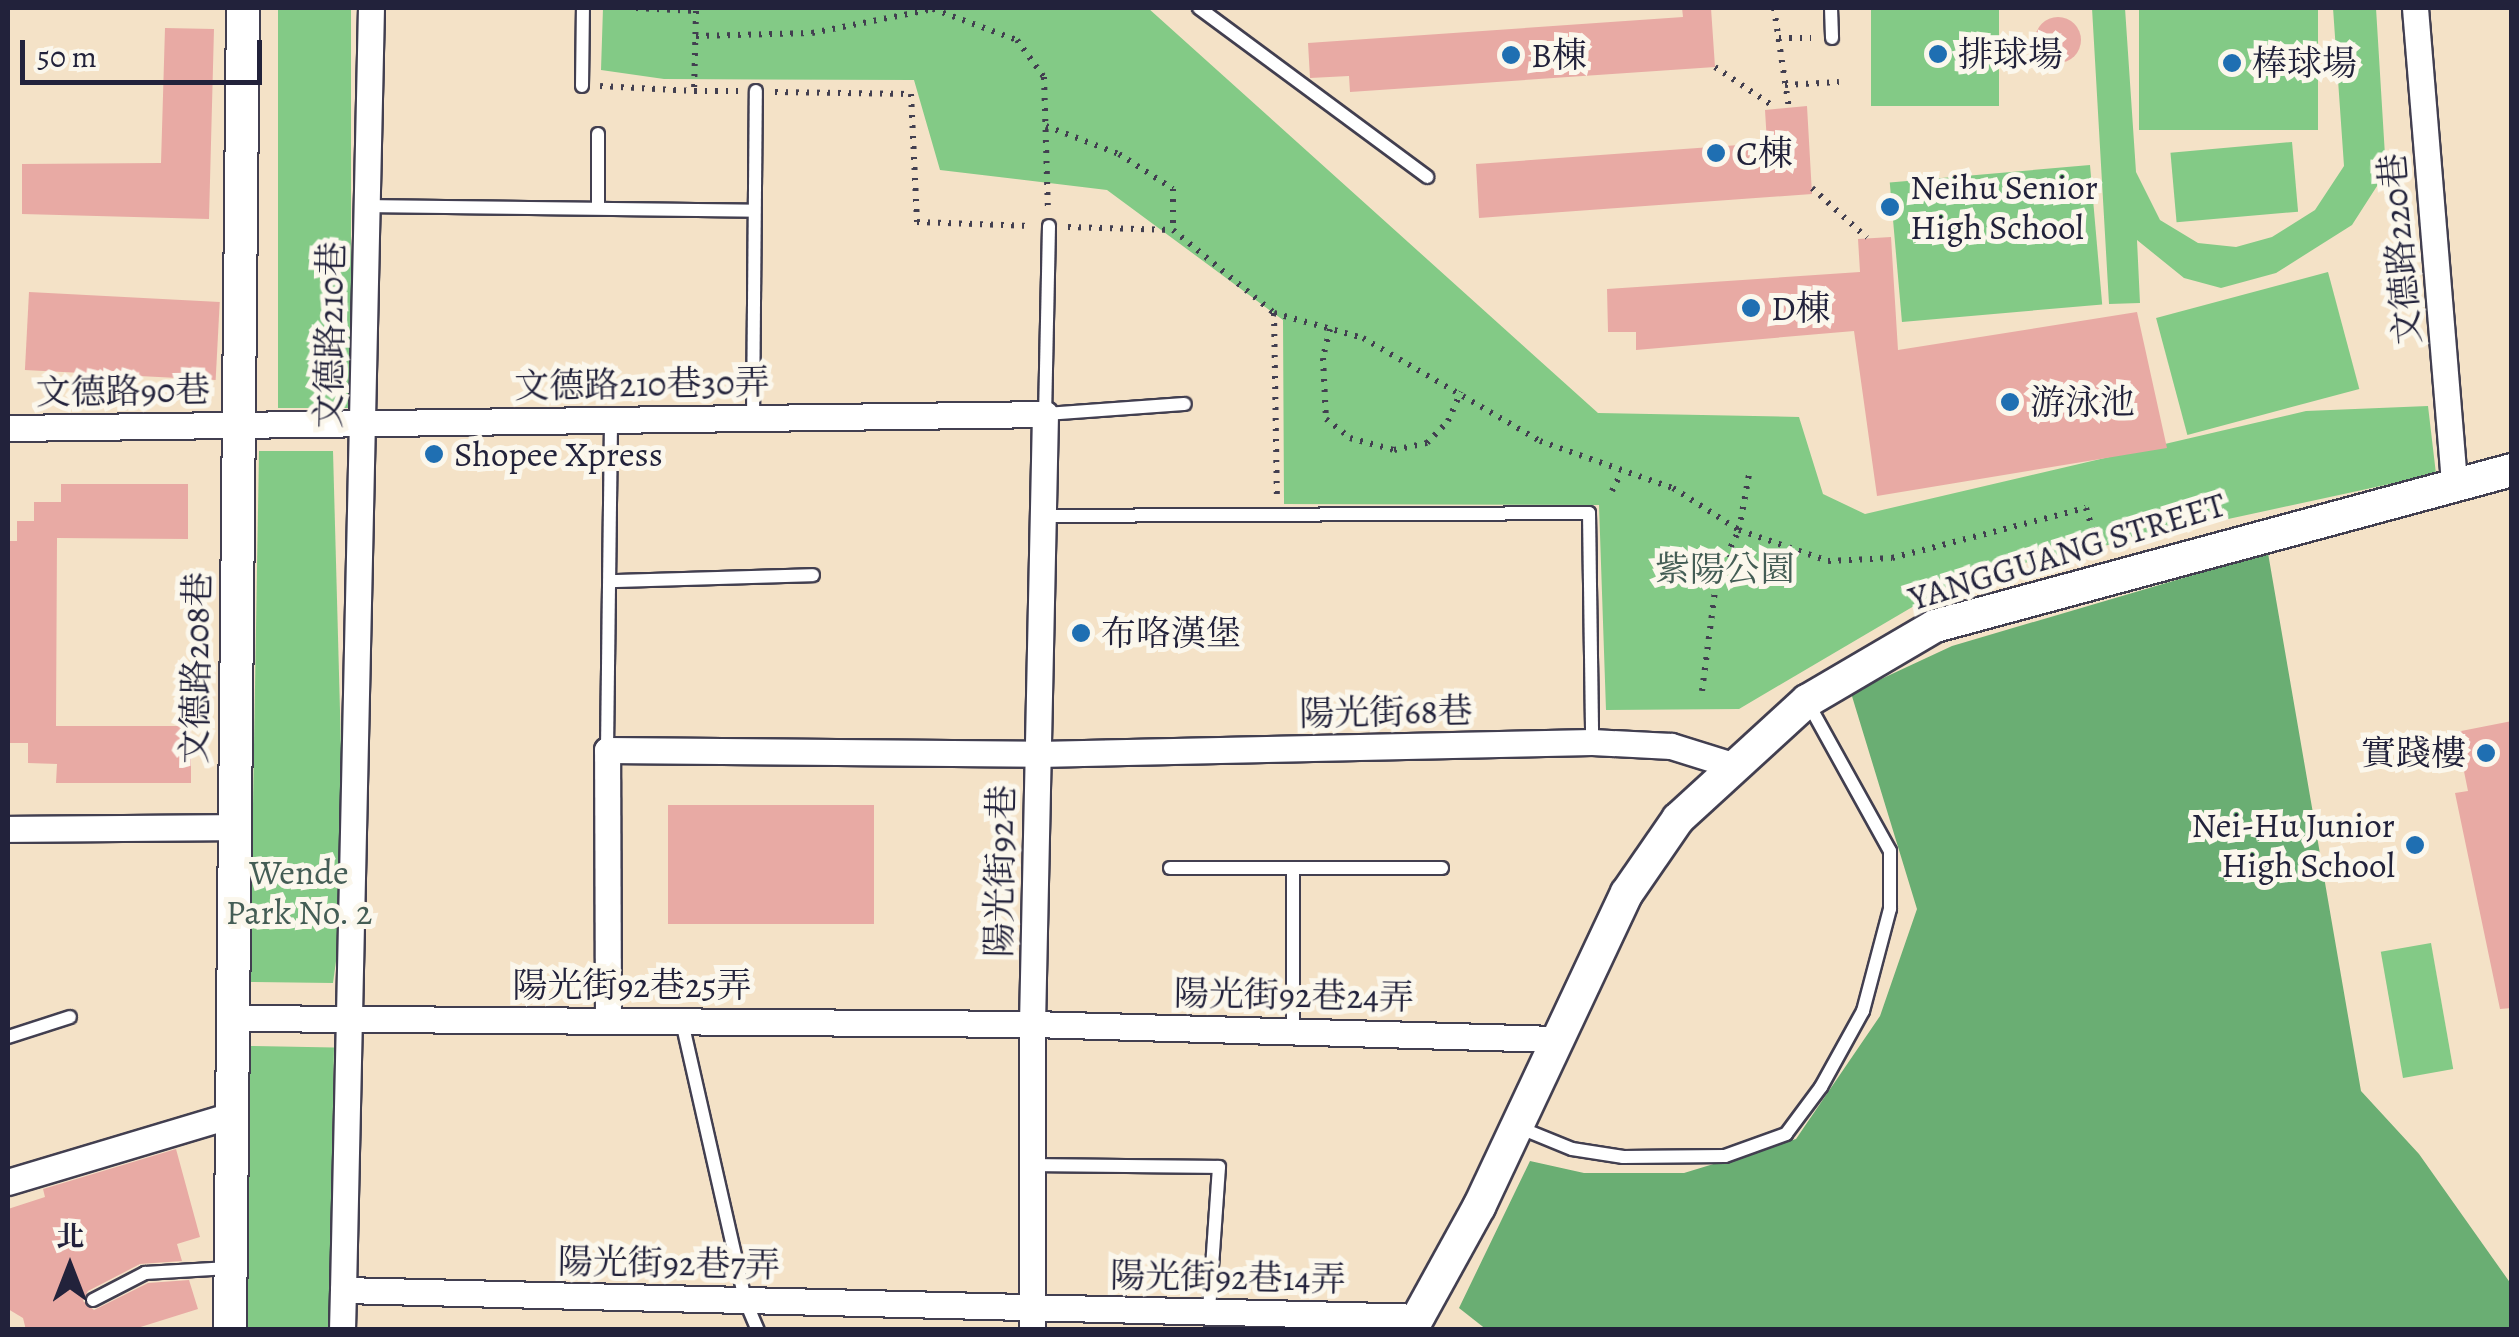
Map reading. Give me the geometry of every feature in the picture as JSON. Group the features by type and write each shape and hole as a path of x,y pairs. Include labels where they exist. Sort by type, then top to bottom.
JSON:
{"street":[{"name":"文德路208巷","path":"230,1330 244,8"},
{"name":"文德路210巷","path":"343,1290 370,8"},
{"name":"文德路220巷","path":"2415,8 2454,485"},
{"name":"文德路210巷30弄","path":"239,425 1046,414"},
{"name":"陽光街92巷","path":"1033,1318 1032,1024 1046,414"},
{"name":"文德路90巷","path":"8,428 239,425"},
{"name":"YANGGUANG STREET","path":"1416,1323 1518,1127 1555,1038 1627,893 1678,819 1807,701 1935,626 2512,470"},
{"name":"陽光街68巷","path":"607,750 1038,754 1592,742 1670,746 1732,766"},
{"path":"607,750 608,1020"},
{"path":"8,830 234,827"},
{"name":"陽光街92巷25弄","path":"233,1018 1032,1024"},
{"name":"陽光街92巷24弄","path":"1032,1024 1555,1038"},
{"path":"8,1182 232,1115"},
{"path":"342,1330 343,1290"},
{"name":"陽光街92巷7弄","path":"343,1290 745,1300 1033,1318"},
{"name":"陽光街92巷14弄","path":"1033,1318 1209,1311 1416,1323"}],"lane":[{"path":"582,8 582,86"},
{"path":"1200,8 1427,177"},
{"path":"1831,8 1832,38"},
{"path":"753,418 756,92"},
{"path":"598,134 598,208"},
{"path":"368,206 753,210"},
{"path":"1049,226 1046,414 1185,404"},
{"path":"607,750 614,581 612,420"},
{"path":"1044,516 1589,513 1592,742"},
{"path":"614,581 813,576"},
{"path":"1518,1127 1572,1148 1623,1157 1725,1156 1786,1134 1821,1088 1863,1011 1890,909 1890,851 1807,701"},
{"path":"1170,868 1442,868"},
{"path":"1293,868 1293,1030"},
{"path":"8,1037 70,1016"},
{"path":"682,1021 745,1300 758,1330"},
{"path":"1033,1165 1220,1168 1209,1311"},
{"path":"93,1300 145,1273 230,1268"}],"path":[{"path":"636,8 696,11 694,91"},
{"path":"696,36 812,33 932,8 1016,40 1044,77 1049,226"},
{"path":"1774,8 1789,108"},
{"path":"1778,38 1832,38"},
{"path":"1715,67 1776,108"},
{"path":"1786,85 1839,82"},
{"path":"582,86 910,94 917,222 1174,230 1274,313 1363,338 1540,441 1621,473 1674,488 1740,530 1828,561 1892,558 2086,508 2094,535"},
{"path":"1046,126 1119,154 1174,189 1174,230"},
{"path":"1812,188 1867,238"},
{"path":"1274,313 1277,515"},
{"path":"1330,328 1322,358 1326,419 1350,438 1394,450 1427,443 1448,421 1461,392"},
{"path":"1702,692 1718,575 1740,530 1750,469"},
{"path":"1612,491 1621,473"}],"green space":[{"path":"278,8 351,8 351,408 278,408"},
{"name":"紫陽公園","path":"603,8 1148,8 1598,413 1799,417 1823,494 1865,514 2306,411 2428,406 2436,474 1965,576 1739,709 1606,710 1599,505 1284,504 1283,320 1107,190 940,170 914,80 664,79 601,70"},
{"name":"排球場","path":"1871,8 1999,8 1999,106 1871,106"},
{"path":"2092,8 2125,8 2136,172 2160,220 2198,243 2236,247 2272,237 2315,210 2344,166 2333,8 2376,8 2386,172 2352,225 2276,273 2221,288 2184,278 2137,240 2140,303 2109,304"},
{"name":"棒球場","path":"2139,8 2318,8 2318,130 2139,130"},
{"path":"2292,142 2298,212 2177,222 2170,153"},
{"path":"2090,165 2102,304 1902,322 1890,183"},
{"path":"2328,272 2359,389 2187,435 2156,318"},
{"name":"Wende Park No. 2","path":"259,451 333,451 345,896 333,983 250,982"},
{"path":"2268,553 2361,1091 2419,1154 2511,1284 2511,1329 1487,1330 1459,1308 1530,1161 1584,1173 1684,1173 1796,1139 1880,1016 1917,909 1851,693 1952,646"},
{"path":"2431,943 2453,1069 2403,1078 2381,952"},
{"path":"249,1046 334,1047 329,1330 244,1329"}],"building":[{"name":"B棟","path":"1682,8 1711,8 1715,67 1350,92 1349,76 1310,78 1308,43 1683,17"},
{"path":"2058,17 2074,24 2081,40 2074,56 2058,63 2042,56 2035,40 2042,24"},
{"path":"165,28 214,29 209,219 22,214 22,164 161,163"},
{"name":"C棟","path":"1807,106 1812,194 1479,218 1476,164 1767,143 1765,110"},
{"name":"游泳池","path":"1891,237 1898,350 2137,312 2167,448 1877,496 1854,331 1636,350 1636,332 1608,332 1607,289 1860,272 1858,239"},
{"path":"29,292 220,302 216,380 25,370"},
{"path":"61,484 188,484 188,539 57,538 56,726 191,726 191,783 56,783 57,764 28,763 28,743 9,743 10,541 17,541 17,521 34,521 34,502 61,502"},
{"path":"2512,721 2512,1008 2500,1009 2455,793 2468,791 2456,732"},
{"path":"668,805 874,805 874,924 668,924"},
{"path":"176,1149 200,1237 177,1244 182,1261 140,1264 88,1291 83,1301 94,1310 148,1283 189,1280 198,1309 131,1330 26,1330 23,1318 8,1309 8,1209 45,1197 43,1189"}],"place":[{"name":"排球場","path":"1938,54"},
{"name":"B棟","path":"1511,55"},
{"name":"棒球場","path":"2232,63"},
{"name":"C棟","path":"1716,153"},
{"name":"Neihu Senior High School","path":"1890,207"},
{"name":"D棟","path":"1751,308"},
{"name":"游泳池","path":"2010,402"},
{"name":"Shopee Xpress","path":"434,454"},
{"name":"布咯漢堡","path":"1081,633"},
{"name":"實踐樓","path":"2486,753"},
{"name":"Nei-Hu Junior High School","path":"2415,845"}]}
